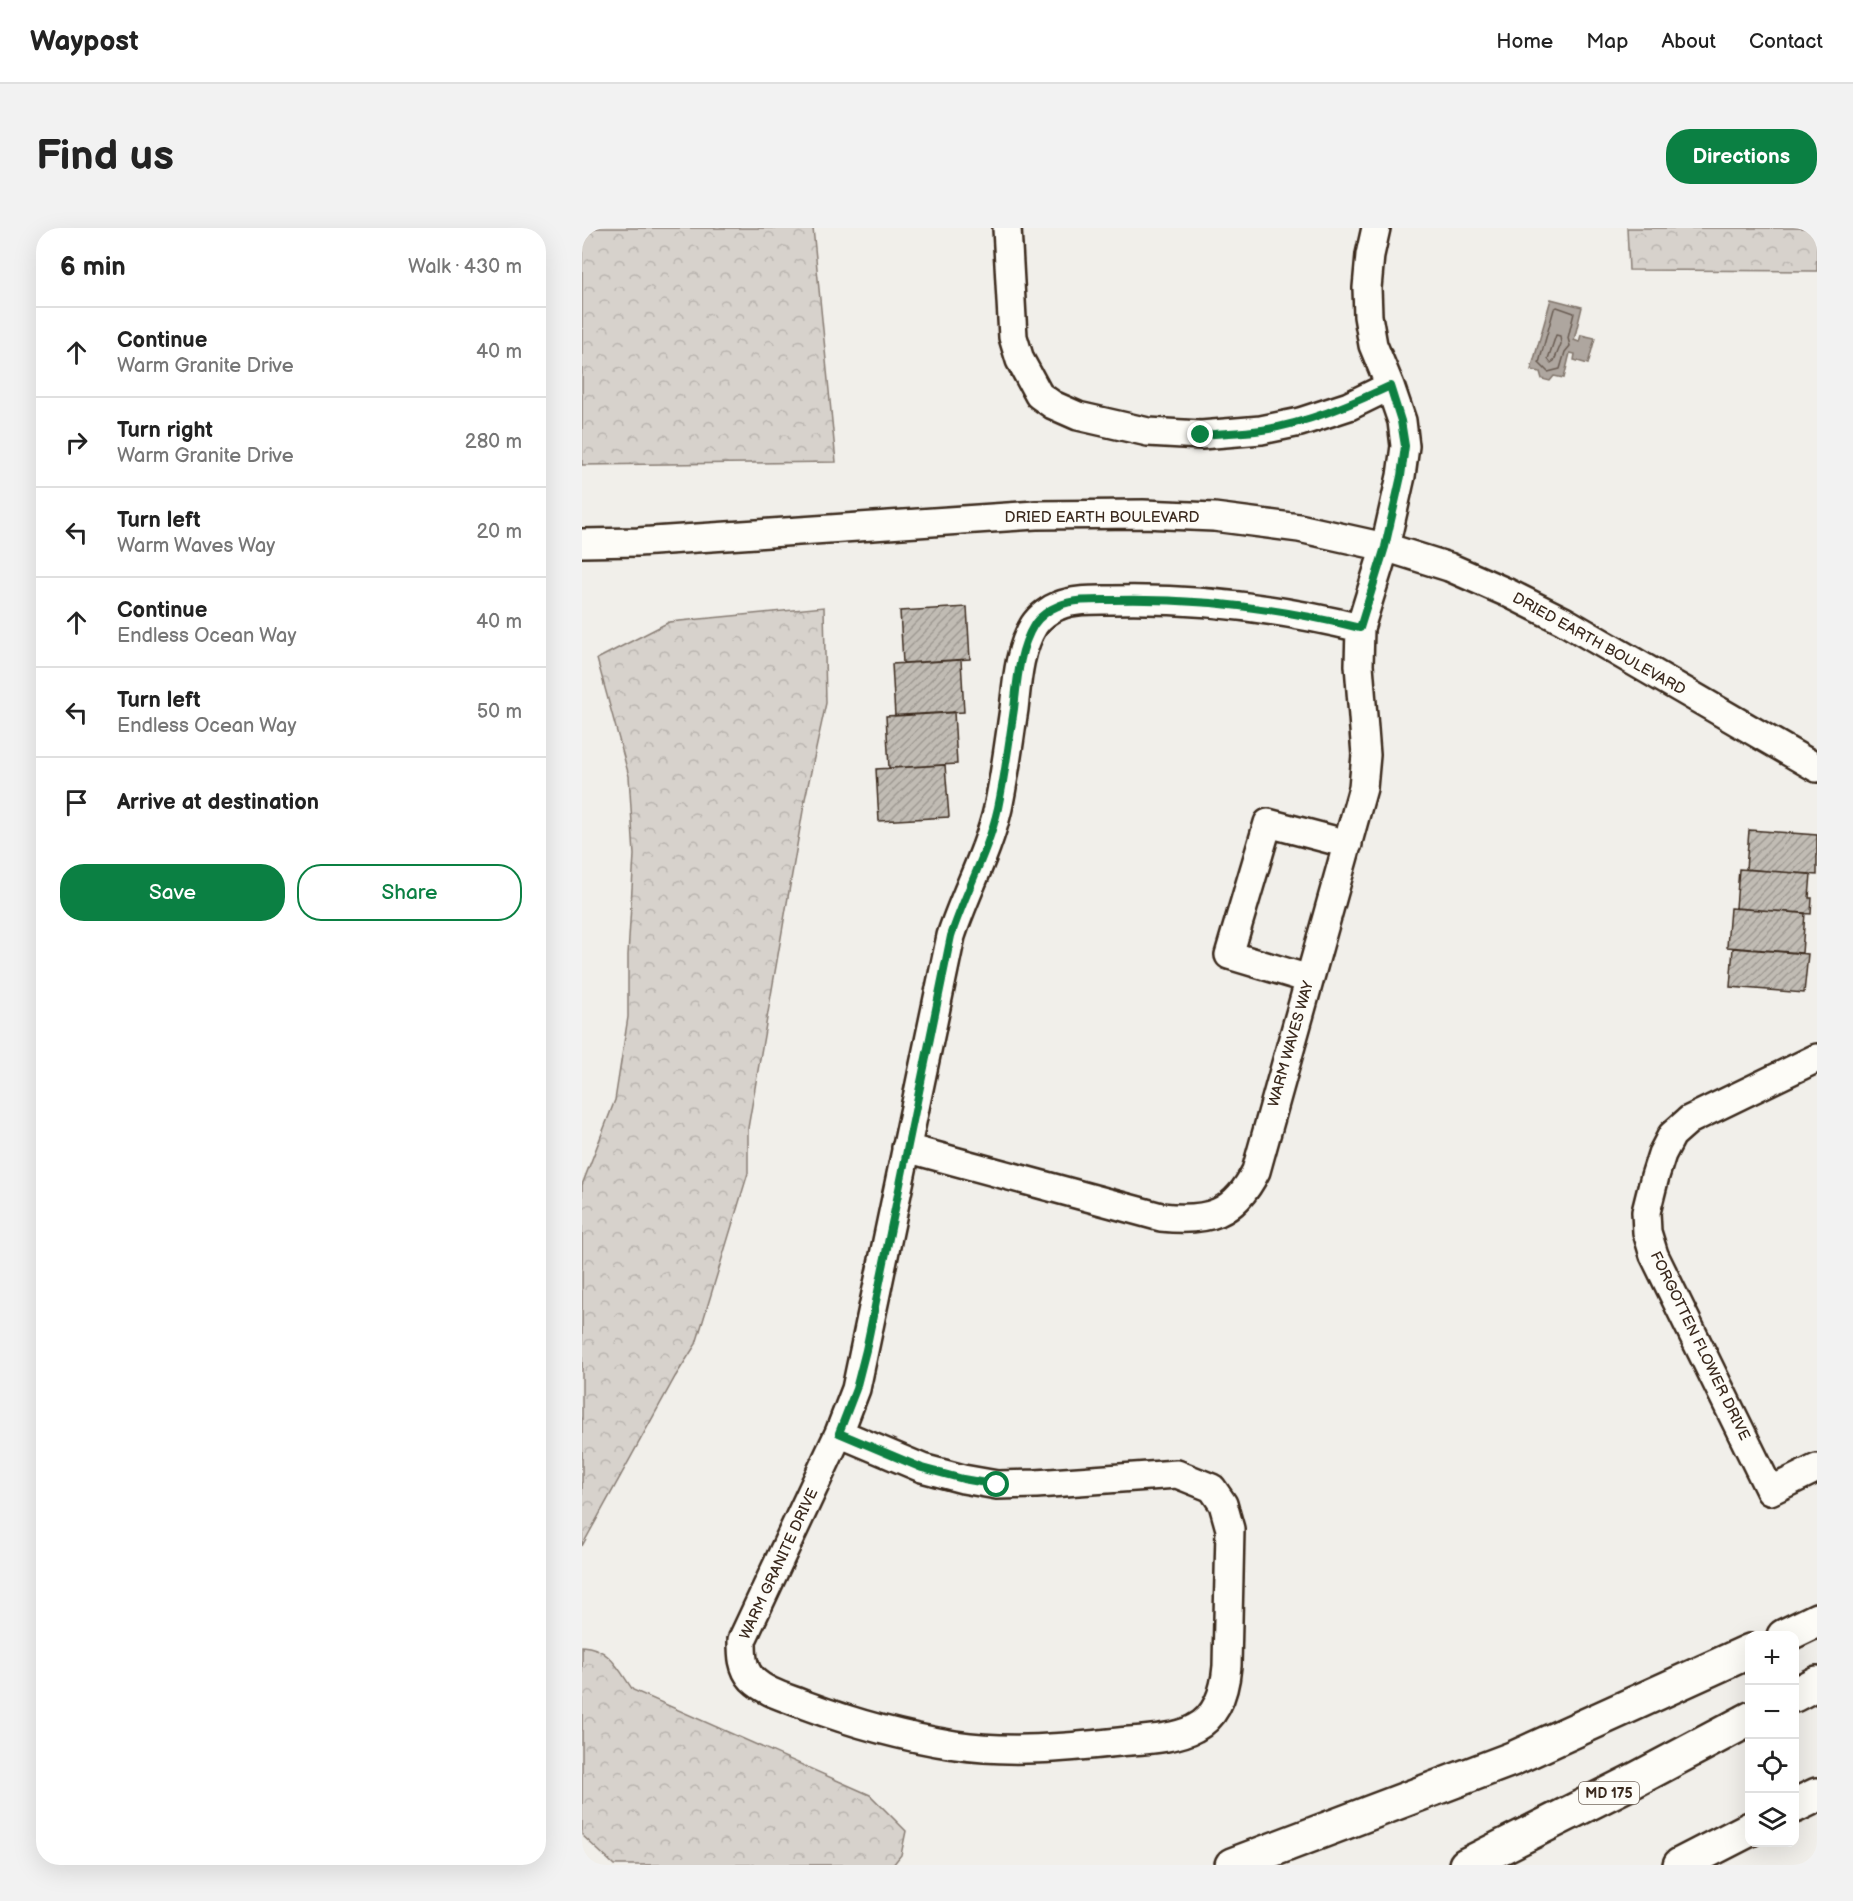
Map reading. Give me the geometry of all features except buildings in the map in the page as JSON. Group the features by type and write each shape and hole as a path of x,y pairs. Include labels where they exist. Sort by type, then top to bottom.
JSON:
{"main road":[{"path":"1793,1631 1817,1620"},
{"path":"1232,1865 1512,1759 1745,1653"},
{"path":"1799,1692 1817,1683"},
{"name":"MD 175","path":"1466,1865 1635,1780 1745,1721"},
{"path":"1799,1804 1817,1795"},
{"path":"1680,1865 1745,1831"}],"street":[{"path":"1007,228 1013,337 1020,360 1039,395 1053,405 1107,424 1148,432 1201,435 1261,430 1300,422 1350,406 1390,386"},
{"name":"WARM WAVES WAY","path":"906,1148 1161,1217 1199,1219 1217,1214 1234,1203 1246,1190 1256,1171 1363,788 1366,755 1359,665 1360,628 1385,547 1401,476 1405,446 1401,421 1390,386 1373,345 1368,316 1369,266 1376,228"},
{"name":"DRIED EARTH BOULEVARD","path":"582,543 638,542 1036,515 1143,514 1214,517 1299,528 1385,547 1449,567 1564,621 1817,768"},
{"name":"WARM GRANITE DRIVE","path":"839,1433 922,1468 997,1485 1177,1474 1212,1488 1223,1504 1230,1529 1230,1540 1225,1688 1208,1718 1194,1729 1158,1738 1026,1749 956,1745 898,1734 832,1715 771,1692 753,1680 744,1668 742,1640 839,1433 856,1389 951,936 988,842 997,810 1006,765 1019,671 1025,645 1034,624 1059,605 1086,601 1150,599 1275,610 1360,628"},
{"path":"1309,979 1229,955 1268,823 1348,844"},
{"name":"FORGOTTEN FLOWER DRIVE","path":"1817,1058 1689,1120 1672,1135 1662,1154 1646,1212 1647,1232 1654,1254 1770,1491 1817,1468"}],"green space":[{"path":"582,228 813,228 836,462 582,465"},
{"path":"1627,228 1817,228 1817,271 1629,270"},
{"path":"824,607 826,703 805,799 748,1128 748,1173 696,1344 675,1377 582,1546 582,1185 615,1100 628,1017 628,955 634,855 629,776 597,659 669,622"},
{"path":"582,1646 599,1650 606,1655 633,1690 870,1795 906,1831 901,1855 893,1865 614,1865 582,1835"}],"water":[{"path":"1551,299 1582,307 1574,340 1579,342 1581,335 1595,338 1588,364 1574,360 1575,354 1570,353 1564,378 1554,376 1550,381 1542,379 1540,372 1531,370"}],"route":[{"path":"997,1485 922,1468 839,1433 856,1389 866,1350 951,936 988,842 997,810 1025,645 1034,624 1045,614 1059,605 1086,601 1150,599 1224,604 1316,617 1360,628 1385,547 1401,476 1405,446 1401,421 1390,386 1350,406 1300,422 1261,430 1201,435"}]}
